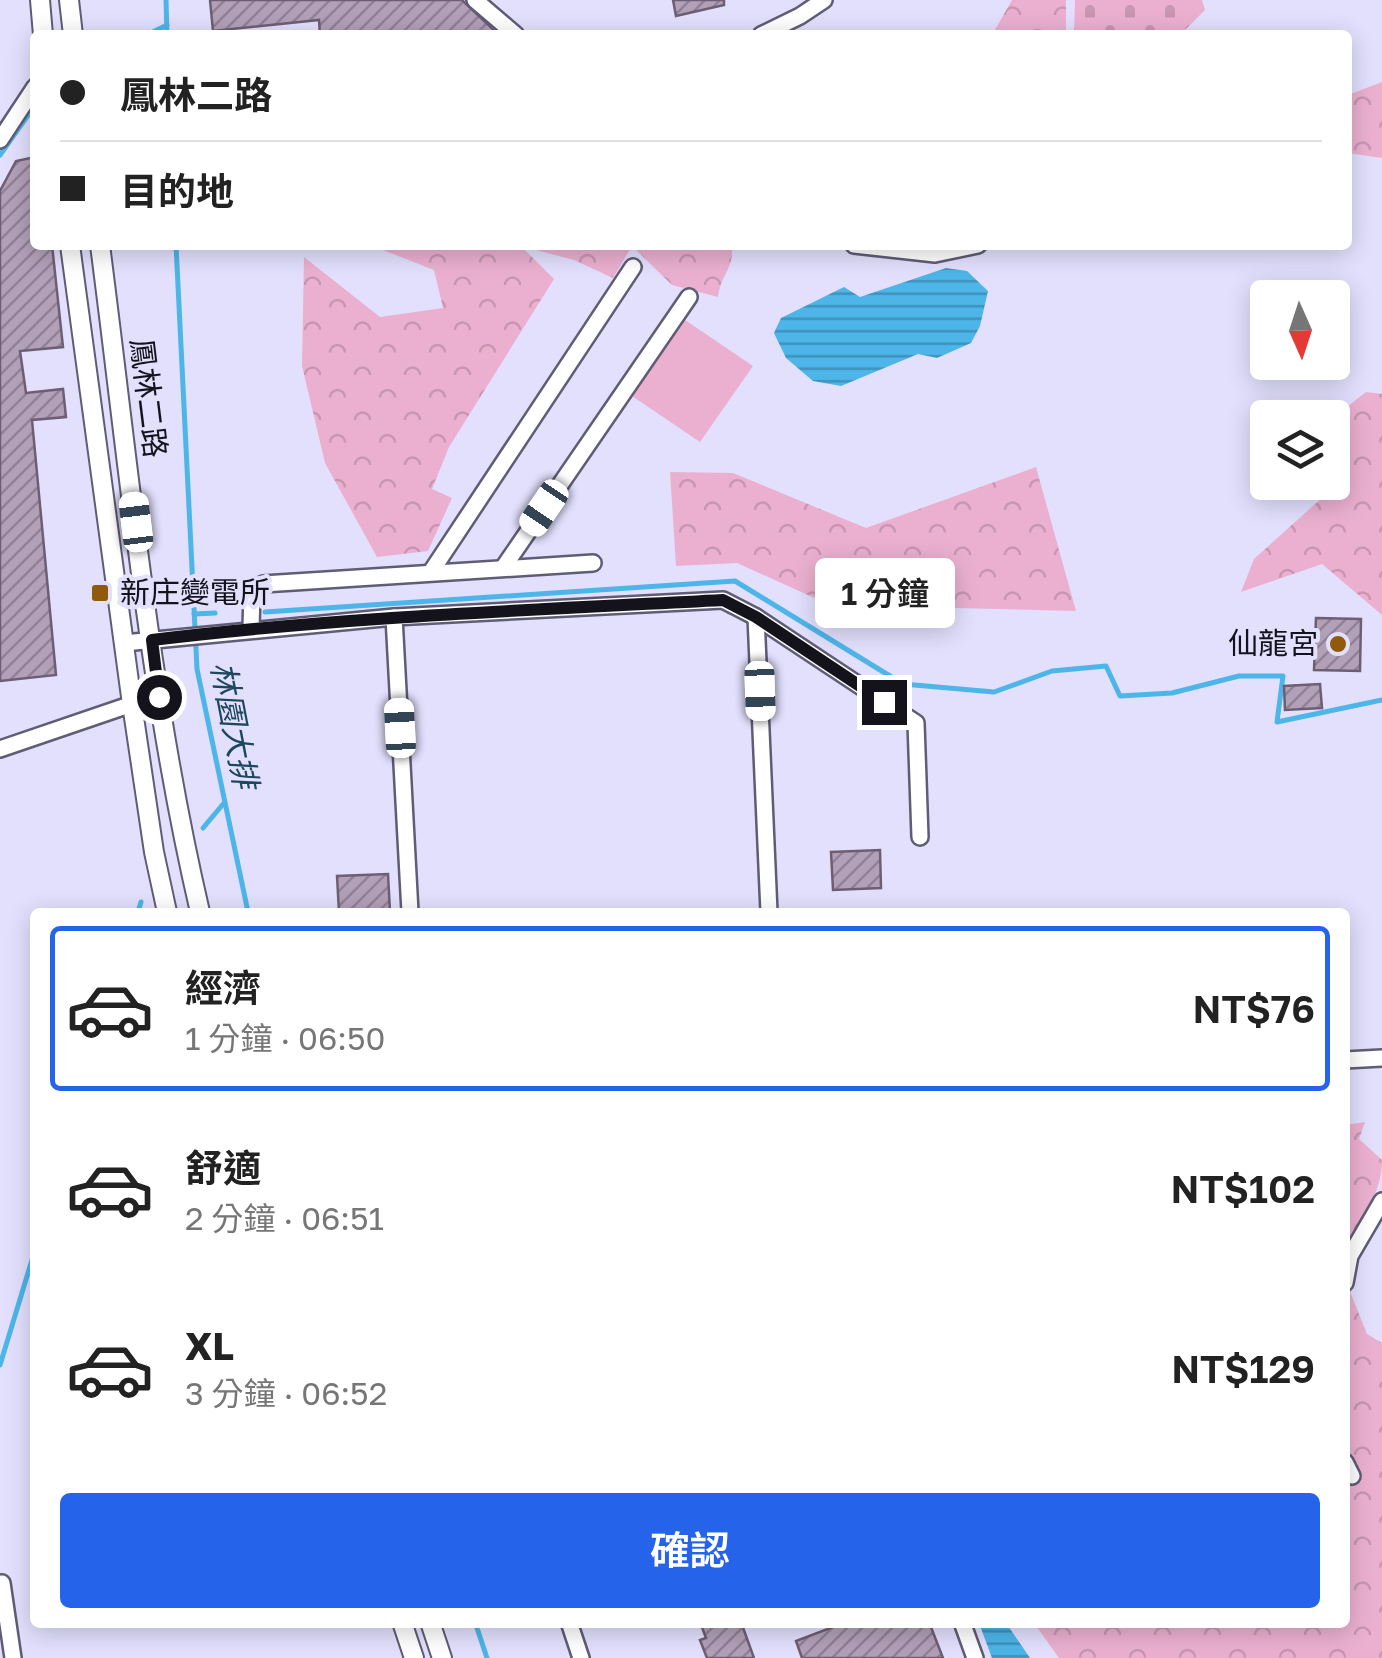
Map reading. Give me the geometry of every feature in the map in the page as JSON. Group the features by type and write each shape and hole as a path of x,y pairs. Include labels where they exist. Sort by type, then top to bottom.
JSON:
{"main road":[{"path":"40,0 43,30"},
{"path":"69,0 72,30"},
{"name":"鳳林二路","path":"71,250 132,704 154,852 167,908"},
{"name":"鳳林二路","path":"101,250 183,841 199,908"},
{"path":"404,1628 414,1658"},
{"path":"432,1628 442,1658"}],"street":[{"path":"475,0 510,30"},
{"path":"772,30 824,0"},
{"path":"0,140 30,94"},
{"path":"899,250 935,254 954,250"},
{"path":"431,572 633,267"},
{"path":"503,568 689,297"},
{"path":"251,628 252,593 263,584 593,563"},
{"path":"124,643 394,617 723,600 756,617 916,723 920,837"},
{"path":"394,617 410,908"},
{"path":"756,617 769,908"},
{"path":"0,749 132,704"},
{"path":"1350,1060 1382,1058"},
{"path":"1350,1256 1382,1201"},
{"path":"2,1582 13,1658"},
{"path":"570,1628 581,1658"},
{"path":"964,1628 974,1658"}],"green space":[{"path":"1012,0 1066,0 1066,30 995,30"},
{"path":"1075,0 1202,0 1205,10 1185,30 1074,30"},
{"path":"1382,82 1382,158 1352,154 1352,93"},
{"path":"383,250 525,250 554,279 449,447 432,489 452,498 428,551 377,557 325,463 302,366 304,257 380,317 443,308 434,270"},
{"path":"536,250 630,250 613,278 574,260"},
{"path":"636,250 732,250 718,297 672,285"},
{"path":"685,320 753,366 700,442 632,396"},
{"path":"1366,392 1382,394 1382,615 1322,564 1241,592 1254,559 1320,500 1350,500 1350,405"},
{"path":"1036,467 1076,611 830,605 737,563 676,566 670,472 733,473 866,528"},
{"path":"1365,1122 1359,1139 1382,1160 1373,1200 1350,1250 1350,1124"},
{"path":"1350,1292 1367,1334 1382,1343 1382,1658 1059,1658 1038,1628 1350,1628"}],"water":[{"path":"946,268 967,271 988,291 980,326 971,343 937,358 918,354 841,386 813,381 786,358 774,333 781,318 844,287 860,297"},
{"path":"981,1628 1009,1628 1030,1658 992,1658"}],"building":[{"path":"210,0 462,0 494,30 320,30 319,20 213,30"},
{"path":"673,0 724,0 724,5 676,16"},
{"path":"30,158 30,250 53,250 63,347 20,351 26,393 63,389 66,417 32,420 56,675 0,681 0,191 16,161"},
{"name":"仙龍宮","path":"1316,618 1361,619 1360,671 1314,670"},
{"path":"1320,684 1322,708 1285,710 1284,686"},
{"path":"880,850 881,888 833,890 831,852"},
{"path":"388,874 390,908 339,908 337,876"},
{"path":"702,1628 743,1628 754,1658 707,1658 700,1640 706,1638"},
{"path":"830,1628 931,1628 943,1658 802,1658 796,1641"}],"waterway":[{"name":"林園大排","path":"166,0 167,30"},
{"path":"157,30 167,25"},
{"path":"0,155 30,112"},
{"name":"林園大排","path":"176,250 197,669 247,908"},
{"path":"265,612 735,581 903,684 994,692 1052,671 1106,666 1120,696 1172,693 1239,676 1283,676 1277,722 1382,700"},
{"path":"194,614 215,613"},
{"path":"203,828 224,803"},
{"path":"139,908 141,902"},
{"path":"0,1365 30,1266"},
{"name":"林園大排","path":"477,1628 487,1658"}],"place":[{"name":"新庄變電所","path":"100,593"},
{"name":"仙龍宮","path":"1338,644"}],"route":[{"path":"159,697 152,640 394,617 723,600 756,617 884,702"}]}
